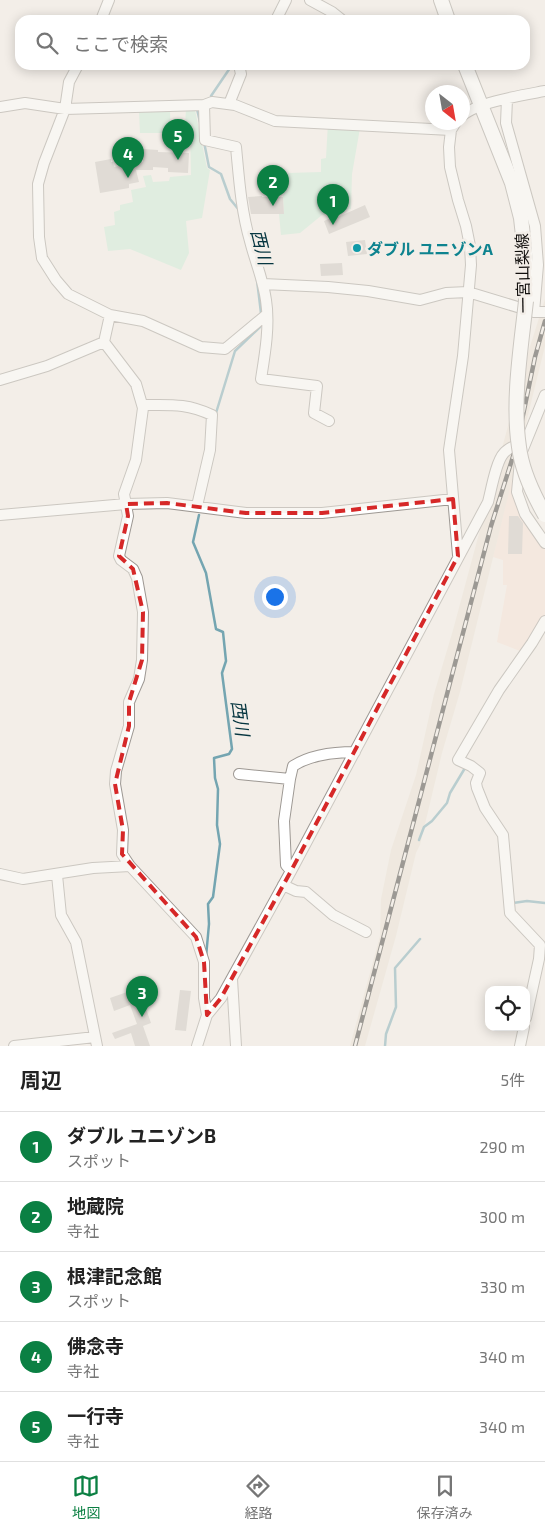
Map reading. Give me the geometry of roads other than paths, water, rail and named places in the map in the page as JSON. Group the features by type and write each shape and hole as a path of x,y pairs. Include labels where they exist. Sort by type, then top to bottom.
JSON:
{"main road":[{"path":"441,0 446,15"},
{"name":"一宮山梨線","path":"467,70 512,183 521,218 530,306 519,362 517,416 519,447 528,479 545,515"}],"street":[{"path":"103,15 109,0"},
{"path":"278,15 286,0"},
{"path":"314,1 335,15"},
{"path":"75,70 69,82 65,108 38,184 39,237 42,258 56,280 68,294 110,315 143,321 201,348 225,349 266,316"},
{"path":"229,104 241,74 240,70"},
{"path":"470,111 480,106 545,91"},
{"path":"507,99 506,123 534,226 538,265 530,306"},
{"path":"0,105 25,103 65,108 204,105 212,102 229,104 275,121 425,125"},
{"path":"204,105 205,140 236,147 241,197 250,241 266,301 265,352 261,379 318,386 314,414 329,421"},
{"path":"453,130 449,147 450,167 470,246 471,265 463,356 449,450 458,556"},
{"path":"263,284 368,291 420,300 446,293 468,292 530,306 545,312"},
{"path":"110,315 104,342 136,384 143,405 141,435 136,460 124,494 128,516 119,556 121,560 133,569 137,578 143,612 142,660 139,679 130,702 129,726 116,771 115,784 123,830 122,854 130,866 196,937 204,962 204,998 208,1015"},
{"path":"0,380 47,366 104,342"},
{"path":"521,453 545,395"},
{"path":"143,405 183,404 212,414 210,450 197,506"},
{"path":"197,1046 208,1015 221,998 291,871 488,502 500,460 504,453 522,443 517,492 525,514 545,543"},
{"path":"0,515 126,504 167,503 246,512 322,514 453,498"},
{"path":"530,1000 542,943 510,913 503,835 485,808 477,788 476,784 480,773 458,760 499,690 545,621"},
{"path":"291,871 286,866 284,821 293,766 302,760 340,752 355,752"},
{"path":"239,774 290,779"},
{"path":"0,874 23,879 93,868 130,866"},
{"path":"14,1046 96,1042 76,942 61,915 58,875"},
{"path":"283,885 296,892 306,892 333,915 366,932"},
{"path":"232,978 236,1046"},
{"path":"520,1046 523,1031"}],"waterway":[{"name":"西川","path":"211,96 229,70"},
{"name":"西川","path":"197,109 200,122"},
{"name":"西川","path":"204,142 209,167 221,174 230,199 239,210"},
{"name":"西川","path":"257,280 261,313"},
{"name":"西川","path":"216,413 235,351 260,327"},
{"name":"西川","path":"199,515 193,542 206,573 216,629 223,632 226,661 222,673 232,749 229,754 214,758 215,778 218,789 217,825 220,844 213,897 208,904 209,924 206,957"},
{"path":"419,840 424,827 432,821 447,803 450,793 464,768"},
{"path":"513,903 527,901 545,903"},
{"path":"385,1046 386,1034 396,1007 395,968 420,939"}],"railway":[{"path":"355,1046 491,526 517,444 535,357 545,321"}],"place":[{"name":"一行寺","path":"178,160"},
{"name":"佛念寺","path":"128,178"},
{"name":"地蔵院","path":"273,206"},
{"name":"ダブル ユニゾンB","path":"333,225"},
{"name":"ダブル ユニゾンA","path":"357,248"},
{"name":"根津記念館","path":"142,1017"}]}
